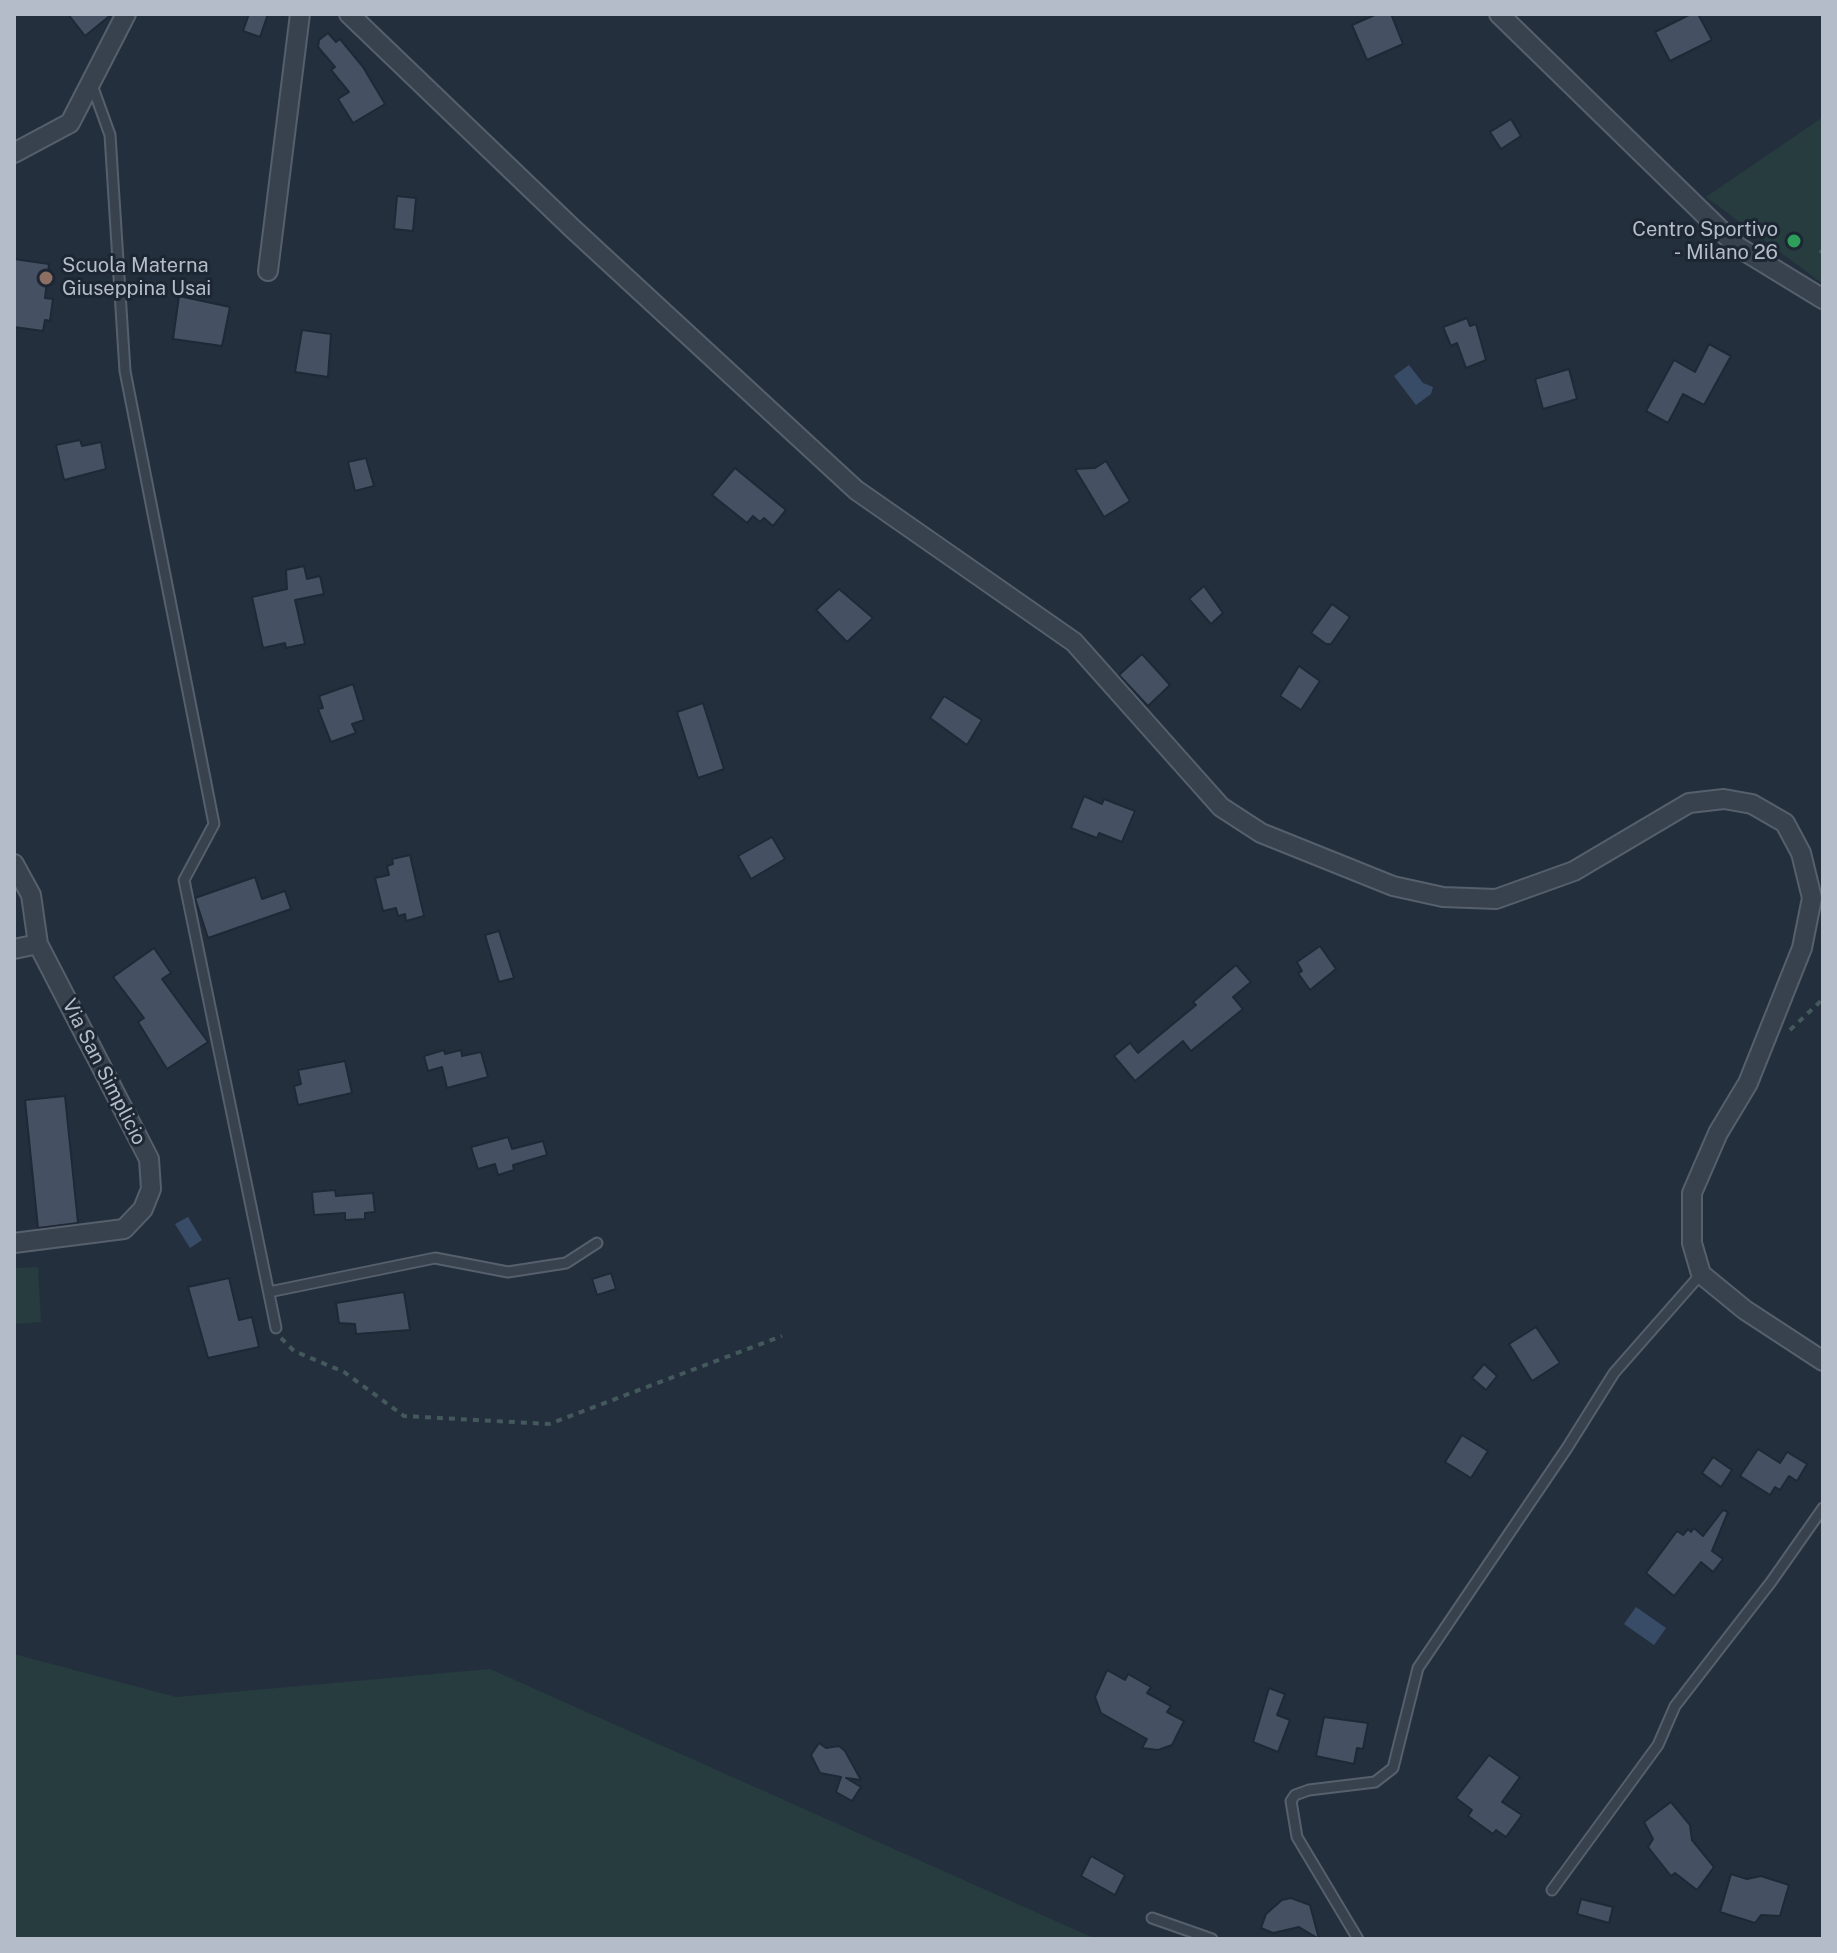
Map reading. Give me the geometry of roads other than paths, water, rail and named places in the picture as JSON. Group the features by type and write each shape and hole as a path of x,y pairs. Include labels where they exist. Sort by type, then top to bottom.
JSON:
{"street":[{"path":"14,153 70,123 126,14"},
{"path":"268,271 300,14"},
{"path":"349,14 572,228 856,490 1074,642 1221,807 1261,833 1393,886 1443,897 1496,899 1574,871 1689,803 1724,799 1752,804 1785,823 1801,853 1812,898 1802,948 1748,1083 1718,1133 1692,1193 1692,1243 1701,1274 1745,1310 1823,1361"},
{"path":"1499,14 1738,247 1823,299"},
{"name":"Via San Simplicio","path":"14,864 31,895 38,944 149,1159 151,1189 143,1209 124,1229 14,1243"},
{"path":"14,949 38,944"}],"lane":[{"path":"92,85 110,135 125,371 214,824 184,880 276,1328"},
{"path":"269,1292 435,1258 508,1272 566,1263 597,1243"},
{"path":"1358,1939 1297,1837 1291,1801 1295,1795 1309,1790 1375,1782 1393,1768 1418,1668 1614,1373 1701,1274"},
{"path":"1552,1890 1658,1745 1675,1706 1823,1508"},
{"path":"1152,1918 1212,1939"}],"water":[{"path":"1409,365 1423,383 1433,387 1431,394 1416,405 1394,376"},
{"path":"188,1217 202,1240 190,1248 175,1224"},
{"path":"1636,1607 1666,1628 1654,1645 1624,1624"}],"place":[{"name":"Centro Sportivo - Milano 26","path":"1794,241"},
{"name":"Scuola Materna Giuseppina Usai","path":"46,278"}]}
